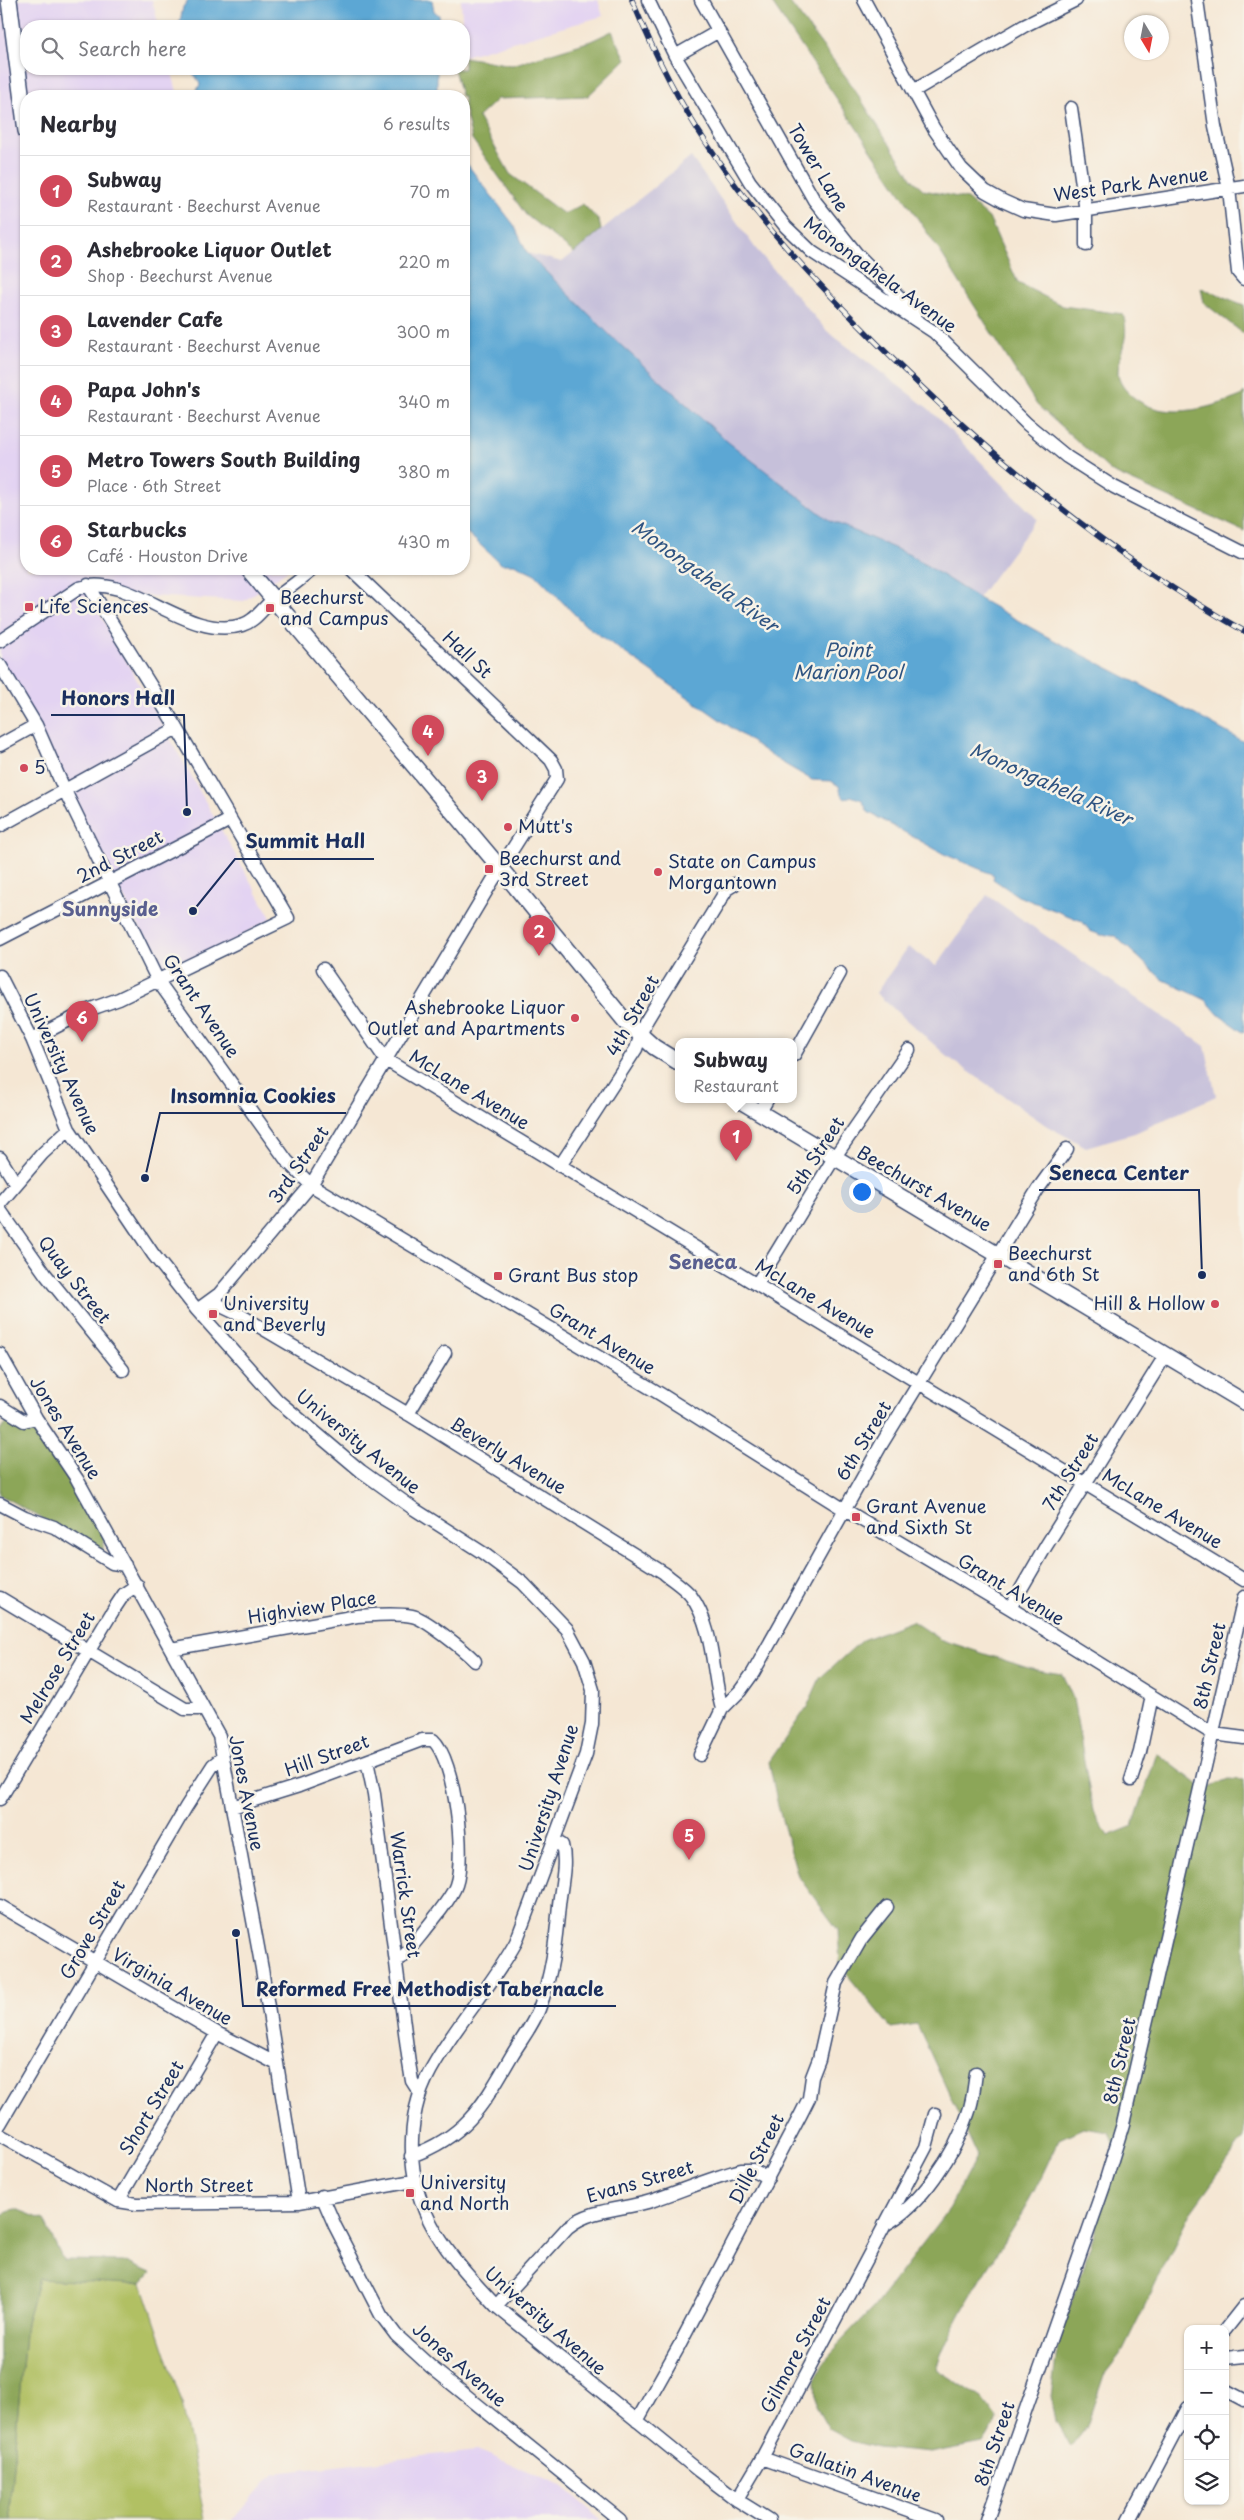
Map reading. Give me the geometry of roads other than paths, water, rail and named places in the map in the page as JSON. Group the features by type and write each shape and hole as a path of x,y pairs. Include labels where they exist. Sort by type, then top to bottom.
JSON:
{"main road":[{"path":"9,0 21,90"},
{"path":"253,575 501,869 625,1021 641,1036 675,1060"},
{"name":"Beechurst Avenue","path":"763,1106 834,1158 1244,1402"}],"street":[{"name":"Monongahela Avenue","path":"648,0 675,56 750,182 786,227 812,252 934,332 1027,424 1067,457 1114,487 1244,553"},
{"name":"Tower Lane","path":"701,0 814,200 856,253 934,332"},
{"name":"West Park Avenue","path":"864,0 915,90 934,128 961,168 985,191 1023,210 1056,215 1086,212 1244,186"},
{"path":"915,90 1024,26 1076,0"},
{"path":"1197,0 1215,126 1229,189 1238,272 1244,279"},
{"path":"675,56 719,31"},
{"path":"1071,108 1086,212 1086,245"},
{"path":"0,641 79,588 88,586 107,586 201,625 225,629 243,625 257,617 274,599 305,575"},
{"name":"Hall St","path":"357,575 525,735 556,769"},
{"path":"32,1039 91,1009 119,999 158,981 288,918 177,728 88,586"},
{"name":"Grant Avenue","path":"0,665 36,725 65,791 158,981 287,1161 311,1185 662,1395 845,1510 1010,1608 1213,1734 1244,1738"},
{"path":"0,745 36,725"},
{"path":"0,826 177,728"},
{"name":"3rd Street","path":"197,1310 219,1294 311,1185 556,779 556,769"},
{"name":"2nd Street","path":"0,939 230,820"},
{"name":"4th Street","path":"560,1166 636,1050 645,1023 727,889 735,884"},
{"name":"McLane Avenue","path":"324,969 386,1060 1244,1580"},
{"path":"797,1050 840,973"},
{"name":"University Avenue","path":"0,976 32,1039 69,1129 153,1254 197,1310 277,1400 361,1471 414,1509 483,1553 523,1583 567,1629 584,1661 593,1690 592,1724 586,1754 516,1942 504,1964 436,2060 418,2092 412,2122 411,2156 413,2181 420,2203 439,2237 470,2278 496,2306 737,2500 769,2520"},
{"name":"5th Street","path":"757,1284 834,1158 909,1050"},
{"path":"0,1203 69,1129"},
{"name":"6th Street","path":"700,1755 722,1709 740,1690 752,1673 881,1445 1038,1189 1067,1149"},
{"path":"0,1158 16,1184"},
{"name":"Quay Street","path":"0,1210 46,1275 123,1370"},
{"name":"Beverly Avenue","path":"197,1310 220,1305 408,1414 664,1573 690,1594 700,1611 710,1644 715,1685 722,1709"},
{"path":"408,1414 445,1353"},
{"name":"Jones Avenue","path":"0,1354 36,1418 77,1479 219,1736 277,2064 299,2202"},
{"name":"7th Street","path":"1010,1608 1085,1482 1165,1356"},
{"path":"0,1406 24,1420 36,1418"},
{"path":"0,1504 25,1518 54,1527 112,1563 125,1565"},
{"name":"Melrose Street","path":"0,1799 119,1602 137,1585"},
{"name":"8th Street","path":"987,2520 1104,2186 1123,2124 1244,1597"},
{"path":"0,1598 186,1709 204,1709"},
{"name":"Highview Place","path":"170,1649 357,1616 387,1614 414,1616 464,1650 475,1661"},
{"path":"1132,1780 1152,1696"},
{"name":"Hill Street","path":"232,1807 367,1761 422,1740 433,1740 441,1747 446,1761 458,1818 458,1872 456,1886 404,1956 396,1960"},
{"name":"Grove Street","path":"0,2124 186,1807 213,1765 223,1758"},
{"name":"Warrick Street","path":"367,1761 412,2081 418,2092"},
{"path":"411,2156 443,2142 463,2127 478,2112 539,2009 550,1972 564,1853 562,1844 555,1841"},
{"name":"Virginia Avenue","path":"0,1906 217,2033 277,2064"},
{"name":"Dille Street","path":"637,2421 768,2178 808,2098 812,2077 825,2037 830,2001 836,1983 862,1938 887,1907"},
{"name":"Short Street","path":"118,2201 217,2033"},
{"name":"Gilmore Street","path":"884,2225 898,2218 948,2157 968,2115 976,2073"},
{"name":"Gilmore Street","path":"737,2500 762,2458 926,2147 935,2114"},
{"name":"North Street","path":"0,2135 118,2201 137,2204 299,2202 322,2196 413,2181"},
{"name":"Evans Street","path":"496,2306 578,2218 594,2212 629,2207 650,2201 741,2170 753,2170 768,2178"},
{"name":"Jones Avenue","path":"322,2196 335,2226 381,2315 396,2334 431,2367 620,2520"},
{"path":"1229,2325 1244,2306"},
{"path":"1229,2358 1244,2356"},
{"path":"1229,2392 1244,2400"},
{"path":"1129,2520 1184,2415"},
{"name":"Gallatin Avenue","path":"762,2458 936,2520"}],"water":[{"path":"188,0 432,0 434,11 439,15 439,20 180,20 183,7"},
{"path":"194,75 437,75 437,90 197,90 200,85"},
{"name":"Point Marion Pool","path":"470,168 514,225 527,253 613,338 728,442 829,520 910,555 978,598 1044,635 1145,687 1244,742 1244,1033 1219,1015 1206,1000 1162,979 1115,936 1101,935 1090,931 1082,921 1018,896 993,879 994,875 944,854 868,812 862,800 851,796 845,799 841,794 839,786 831,781 812,780 776,759 585,625 535,574 514,564 501,564 470,536"}],"railway":[{"path":"632,0 657,57 677,94 725,171 780,240 839,304 947,411 1041,492 1139,566 1244,631"}],"place":[{"name":"Life Sciences","path":"29,607"},
{"name":"Beechurst and Campus","path":"270,608"},
{"name":"Papa John's","path":"428,756"},
{"name":"5","path":"24,768"},
{"name":"Lavender Cafe","path":"482,801"},
{"name":"Honors Hall","path":"187,812"},
{"name":"Mutt's","path":"508,827"},
{"name":"Beechurst and 3rd Street","path":"489,869"},
{"name":"State on Campus Morgantown","path":"658,872"},
{"name":"Summit Hall","path":"193,911"},
{"name":"Ashebrooke Liquor Outlet","path":"539,956"},
{"name":"Ashebrooke Liquor Outlet and Apartments","path":"575,1018"},
{"name":"Starbucks","path":"82,1042"},
{"name":"Subway","path":"736,1161"},
{"name":"Insomnia Cookies","path":"145,1178"},
{"name":"Beechurst and 6th St","path":"998,1264"},
{"name":"Seneca Center","path":"1202,1275"},
{"name":"Grant Bus stop","path":"498,1276"},
{"name":"Hill & Hollow","path":"1215,1304"},
{"name":"University and Beverly","path":"213,1314"},
{"name":"Grant Avenue and Sixth St","path":"856,1517"},
{"name":"Metro Towers South Building","path":"689,1860"},
{"name":"Reformed Free Methodist Tabernacle","path":"236,1933"},
{"name":"University and North","path":"410,2193"}],"district":[{"name":"Sunnyside","path":"110,909"},
{"name":"Seneca","path":"703,1262"}],"water label":[{"name":"Monongahela River","path":"705,576"},
{"name":"Monongahela River","path":"1051,784"}]}
